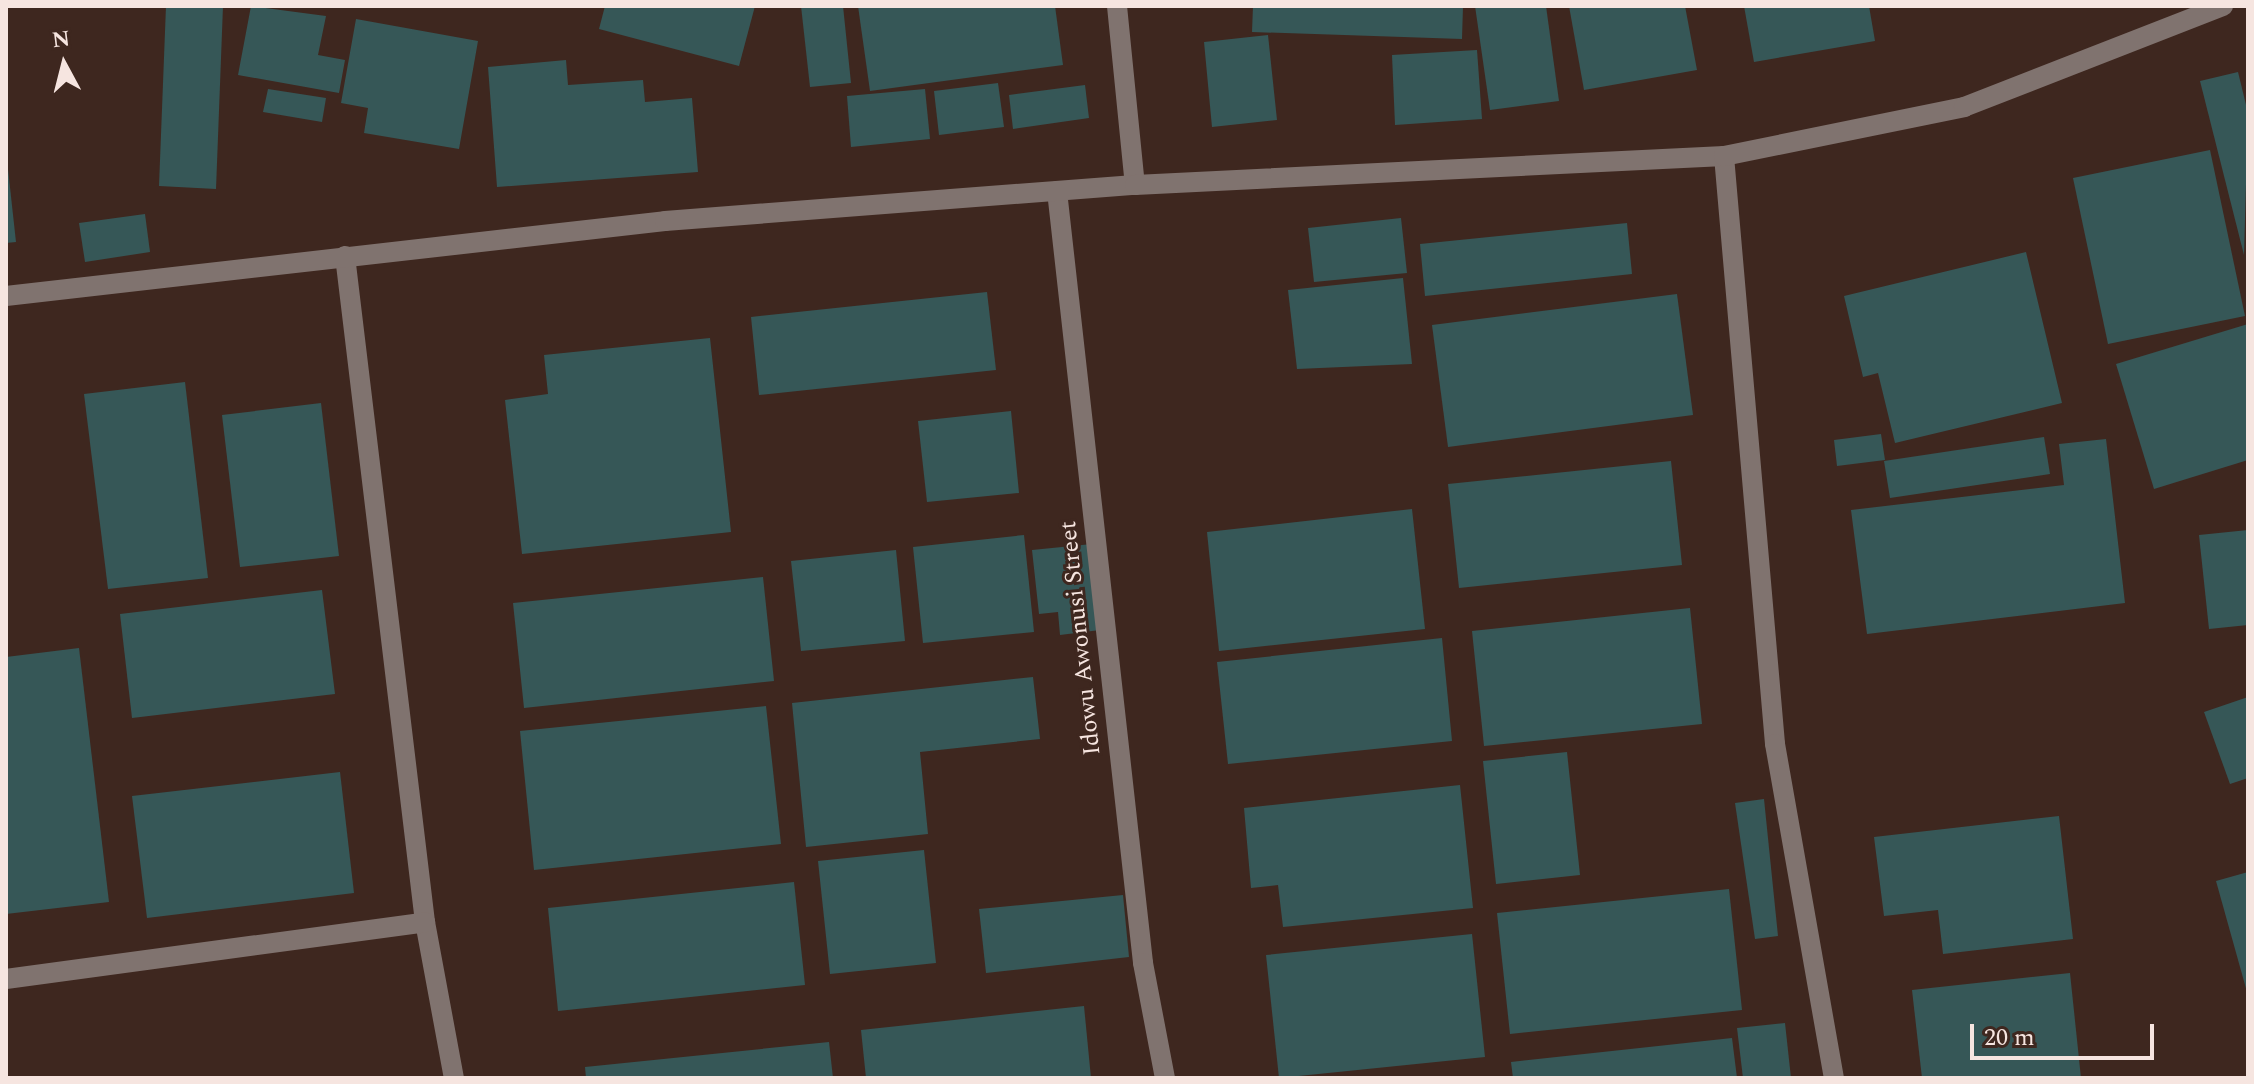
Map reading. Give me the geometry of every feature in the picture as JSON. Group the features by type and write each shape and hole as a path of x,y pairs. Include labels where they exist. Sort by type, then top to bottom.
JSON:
{"street":[{"path":"1117,6 1135,185"},
{"path":"6,296 665,221 1135,185 1724,156 1964,107 2223,6"},
{"path":"1724,156 1775,744 1834,1078"},
{"name":"Idowu Awonusi Street","path":"1057,191 1143,963 1165,1078"},
{"path":"345,256 425,922 454,1078"},
{"path":"6,979 425,922"}],"building":[{"path":"166,6 223,6 216,189 159,186"},
{"path":"251,6 326,16 318,55 345,60 339,93 238,75"},
{"path":"605,6 755,6 739,66 599,29"},
{"path":"801,6 843,6 851,83 810,87"},
{"path":"858,6 1055,6 1063,65 870,91"},
{"path":"1253,6 1463,6 1462,39 1252,32"},
{"path":"1475,6 1546,6 1559,101 1490,110"},
{"path":"1569,6 1685,6 1697,70 1584,90"},
{"path":"1744,6 1869,6 1875,41 1754,62"},
{"path":"356,19 478,41 459,149 364,133 368,108 341,103"},
{"path":"1268,35 1277,120 1212,127 1204,42"},
{"path":"1477,50 1482,119 1395,125 1392,55"},
{"path":"566,60 568,85 643,80 645,102 692,98 698,172 497,187 488,67"},
{"path":"2238,72 2248,113 2244,255 2200,81"},
{"path":"998,83 1004,127 939,135 934,91"},
{"path":"1085,85 1089,118 1013,129 1009,95"},
{"path":"268,89 326,98 322,122 263,112"},
{"path":"925,89 930,139 851,147 847,96"},
{"path":"2210,150 2245,316 2108,344 2073,178"},
{"path":"6,151 16,242 6,243"},
{"path":"145,214 150,252 85,262 79,223"},
{"path":"1401,218 1407,273 1314,282 1308,228"},
{"path":"1627,223 1632,274 1425,296 1420,244"},
{"path":"2026,252 2062,403 1895,443 1878,373 1863,377 1844,296"},
{"path":"1403,278 1412,364 1297,369 1288,290"},
{"path":"987,292 996,370 759,395 751,317"},
{"path":"1677,294 1693,415 1448,447 1432,325"},
{"path":"2248,324 2248,460 2154,489 2116,364"},
{"path":"710,338 731,532 522,554 505,400 548,394 544,355"},
{"path":"185,382 208,578 108,589 84,394"},
{"path":"321,403 339,556 240,567 222,415"},
{"path":"1011,411 1019,493 927,502 918,421"},
{"path":"1881,434 1885,460 1837,466 1834,440"},
{"path":"2044,437 2050,474 1890,498 1884,461"},
{"path":"2106,439 2125,603 1867,634 1851,510 2064,485 2059,444"},
{"path":"1671,461 1682,565 1459,588 1448,484"},
{"path":"1412,509 1425,629 1219,651 1207,532"},
{"path":"2248,530 2248,625 2209,629 2199,535"},
{"path":"1024,535 1034,632 923,643 913,547"},
{"path":"1092,544 1100,630 1060,635 1058,612 1039,614 1032,550"},
{"path":"896,550 905,641 801,651 791,561"},
{"path":"763,577 774,681 524,708 513,603"},
{"path":"322,590 335,694 132,718 120,614"},
{"path":"1690,608 1702,724 1484,746 1472,631"},
{"path":"1442,638 1452,741 1228,764 1217,662"},
{"path":"79,648 109,902 6,914 6,657"},
{"path":"1033,677 1040,739 920,752 928,834 806,847 792,703"},
{"path":"2248,697 2248,778 2230,784 2204,712"},
{"path":"766,706 781,844 534,870 520,731"},
{"path":"1567,752 1580,875 1496,884 1483,761"},
{"path":"340,772 354,893 147,918 132,796"},
{"path":"1460,785 1473,908 1283,927 1278,885 1251,888 1244,808"},
{"path":"1764,799 1778,936 1755,939 1735,803"},
{"path":"2059,816 2073,939 1943,954 1938,910 1884,916 1874,837"},
{"path":"924,850 936,963 830,974 818,861"},
{"path":"2248,872 2248,992 2247,992 2216,881"},
{"path":"794,882 805,985 558,1011 548,908"},
{"path":"1729,889 1742,1010 1510,1034 1497,913"},
{"path":"1123,895 1129,957 986,973 979,909"},
{"path":"1472,934 1485,1057 1279,1078 1266,955"},
{"path":"2070,973 2081,1078 1922,1078 1912,990"},
{"path":"1084,1006 1091,1078 866,1078 861,1030"},
{"path":"1785,1023 1791,1078 1743,1078 1737,1028"},
{"path":"1732,1038 1737,1078 1513,1078 1511,1062"},
{"path":"829,1042 833,1078 586,1078 585,1067"}]}
